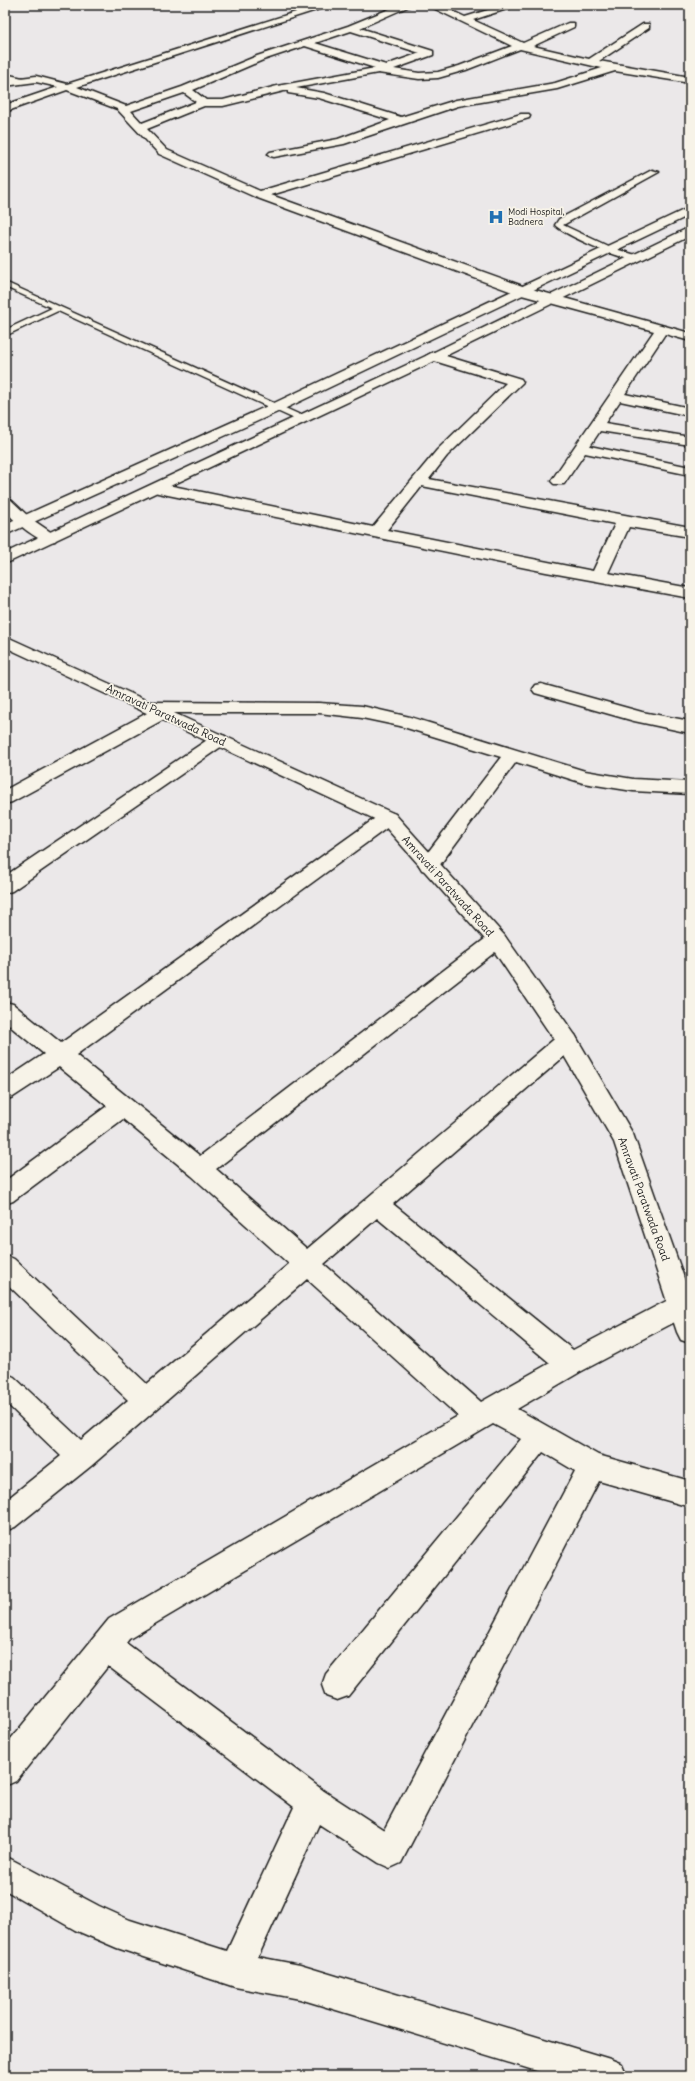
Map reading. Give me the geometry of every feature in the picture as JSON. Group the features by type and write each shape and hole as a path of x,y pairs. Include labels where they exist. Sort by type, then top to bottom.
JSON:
{"street":[{"path":"5,109 67,87 327,5"},
{"path":"124,110 186,89 260,58 351,28 407,5"},
{"path":"432,5 521,47 616,68 690,80"},
{"path":"464,20 514,5"},
{"path":"304,43 412,76 450,73 481,60 521,47 571,25"},
{"path":"591,62 646,26"},
{"path":"140,128 202,103 224,103 277,88 383,68 430,52 351,28"},
{"path":"274,154 340,142 401,120 456,103 558,86 616,68"},
{"path":"5,83 24,79 47,79 120,107 164,152 259,195 523,291 690,337"},
{"path":"277,88 320,95 401,120"},
{"path":"186,89 202,103"},
{"path":"259,195 525,116"},
{"path":"5,530 277,407 690,211"},
{"path":"5,559 158,488 433,356 555,300 690,231"},
{"path":"559,481 662,329"},
{"path":"377,532 442,453 516,382 433,356"},
{"path":"616,396 690,412"},
{"path":"596,426 690,441"},
{"path":"581,448 690,471"},
{"path":"418,481 690,532"},
{"path":"158,488 599,576 688,587"},
{"path":"5,502 24,521 49,538"},
{"path":"599,576 624,520"},
{"name":"Amravati Paratwada Road","path":"5,641 388,818 497,940 567,1041 625,1141 690,1332"},
{"path":"541,689 640,718 690,727"},
{"path":"5,798 155,710 319,708 362,712 404,721 596,780 633,785 690,788"},
{"path":"5,886 219,740"},
{"path":"429,865 512,755"},
{"path":"5,1091 60,1055 388,818"},
{"path":"200,1169 497,940"},
{"path":"5,1010 200,1169 305,1264 487,1414 540,1436 592,1466 690,1494"},
{"path":"5,1518 81,1457 567,1041"},
{"path":"5,1194 123,1107"},
{"path":"376,1204 571,1364"},
{"path":"5,1266 146,1400"},
{"path":"5,1770 119,1629 571,1364 681,1306"},
{"path":"5,1384 81,1457"},
{"path":"337,1684 540,1436"},
{"path":"106,1646 313,1802 390,1852 592,1466"},
{"path":"235,1970 313,1802"},
{"path":"5,1872 87,1918 129,1936 235,1970 300,1982 610,2076"}],"lane":[{"path":"5,76 24,79"},
{"path":"636,258 610,250 564,229 560,225 562,221 655,172"},
{"path":"5,284 302,419"},
{"path":"5,333 59,308"}],"place":[{"name":"Modi Hospital, Badnera","path":"496,217"}]}
